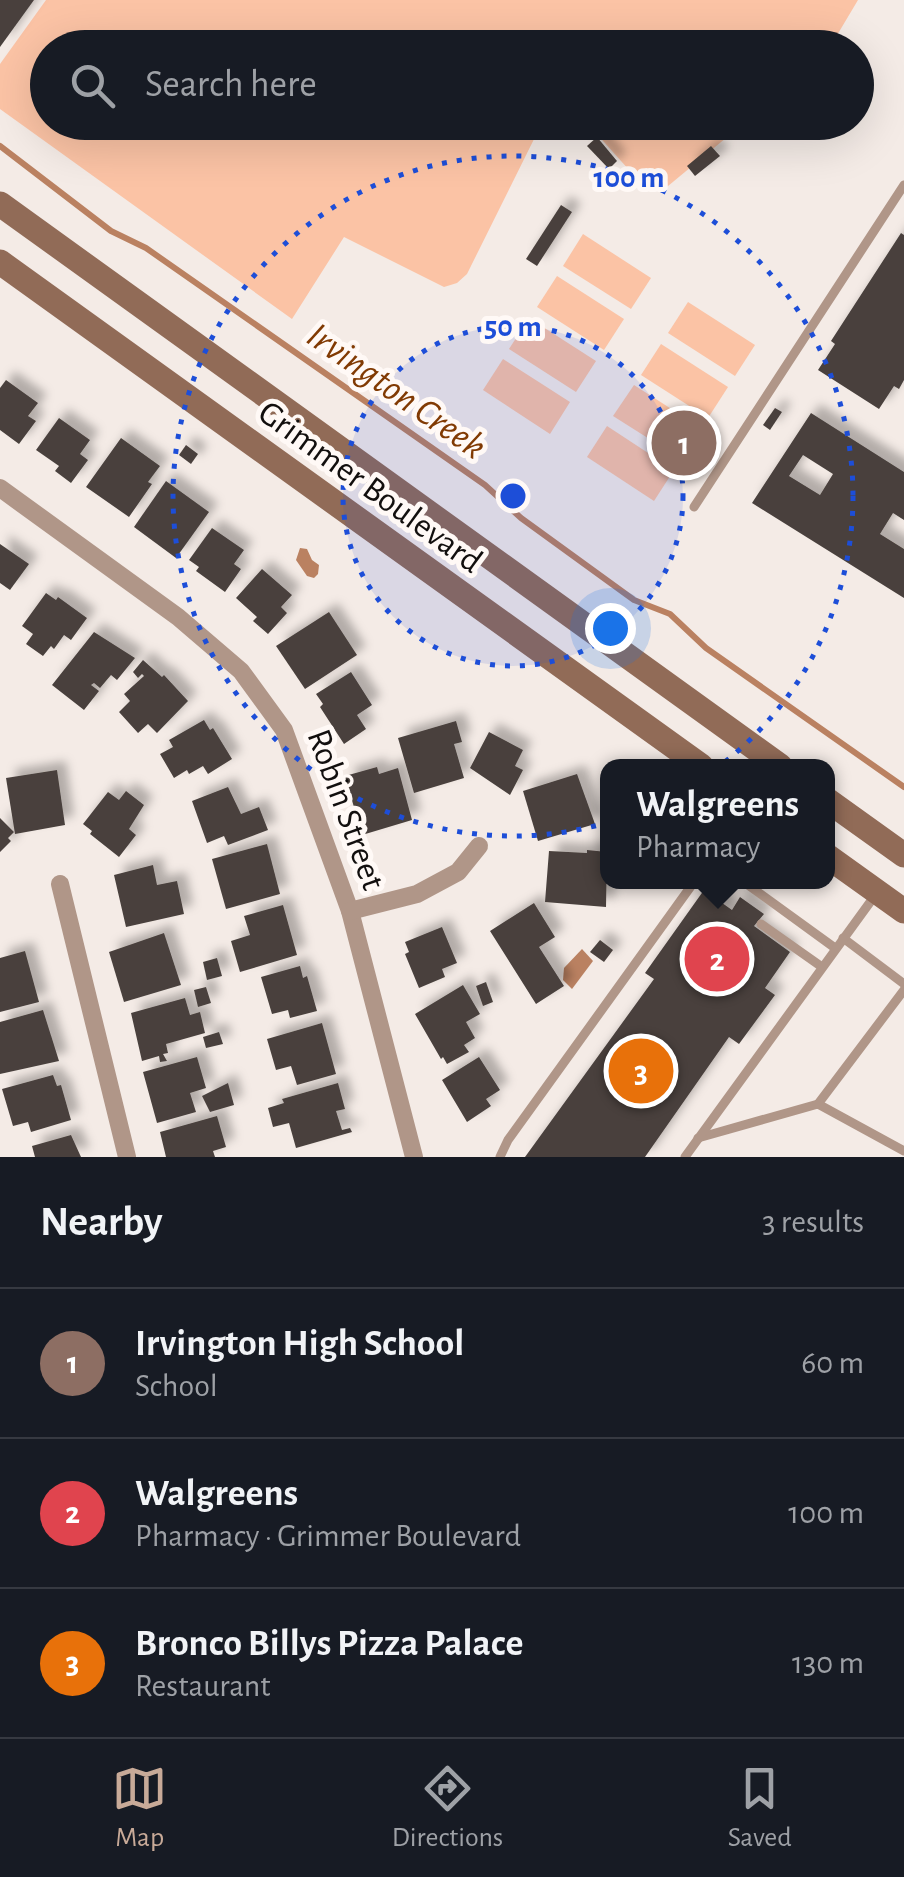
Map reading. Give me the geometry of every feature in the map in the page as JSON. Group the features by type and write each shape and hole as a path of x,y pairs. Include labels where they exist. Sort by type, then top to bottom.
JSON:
{"main road":[{"name":"Grimmer Boulevard","path":"0,204 770,759"},
{"name":"Grimmer Boulevard","path":"0,262 691,759"},
{"path":"835,806 904,855"},
{"path":"835,862 904,911"}],"street":[{"name":"Robin Street","path":"0,488 178,618 242,670 284,730 350,911 414,1157"},
{"path":"350,911 417,894 458,872 478,846"},
{"path":"60,884 128,1157"}],"lane":[{"path":"694,507 904,185"},
{"path":"500,1157 508,1140 689,889"},
{"path":"754,889 835,948"},
{"path":"685,1157 878,892"},
{"path":"761,924 822,967"},
{"path":"698,1138 818,1104 904,987 843,938"},
{"path":"818,1104 904,1151"}],"shaded area":[{"path":"46,0 858,0 840,30 30,30 30,131 0,109 0,64"},
{"path":"43,140 534,140 467,274 457,283 444,287 344,237 292,319"},
{"path":"602,140 724,140 662,191 647,190"},
{"path":"583,234 651,278 631,309 563,266"},
{"path":"557,276 624,319 604,350 537,307"},
{"path":"688,302 755,345 735,376 668,333"},
{"path":"529,318 596,361 576,392 509,349"},
{"path":"661,344 728,387 708,418 641,375"},
{"path":"503,359 570,402 550,434 483,390"},
{"path":"634,385 701,428 681,459 613,416"},
{"path":"607,426 674,470 654,501 587,457"},
{"path":"300,548 307,549 319,565 314,578 307,576 296,560"},
{"path":"582,949 593,961 572,989 563,980 564,968"}],"building":[{"path":"0,0 34,0 0,47"},
{"path":"600,140 617,161 609,169 587,146"},
{"path":"711,146 720,156 695,176 687,166"},
{"path":"561,205 572,212 537,266 526,259"},
{"path":"901,233 904,380 899,389 894,386 879,409 818,370 835,344 831,341"},
{"path":"6,380 38,403 28,416 36,421 19,444 0,430 0,388"},
{"path":"775,408 782,412 770,430 763,425"},
{"path":"811,413 904,472 904,520 893,513 880,534 904,549 904,598 752,503","holes":["803,455 833,474 820,495 789,476"]},
{"path":"59,418 90,440 80,454 88,460 71,483 55,471 59,466 36,450"},
{"path":"121,438 160,466 129,517 86,487"},
{"path":"186,445 198,454 191,464 179,455"},
{"path":"166,481 209,512 176,558 134,527"},
{"path":"212,528 244,550 234,564 241,569 225,592 196,571 199,567 189,560"},
{"path":"0,544 29,564 10,590 0,583"},
{"path":"262,569 292,595 281,607 287,613 268,634 253,621 257,617 236,598"},
{"path":"46,593 87,618 71,640 64,635 43,656 26,644 33,634 22,626"},
{"path":"329,612 357,655 305,689 276,646"},
{"path":"94,632 135,658 117,680 111,675 100,688 91,685 99,691 84,710 52,685"},
{"path":"143,660 164,675 188,701 157,733 148,724 138,733 119,712 130,701 124,694 144,676 138,678 133,672"},
{"path":"351,672 372,705 357,715 366,729 344,744 316,694"},
{"path":"204,720 232,759 208,774 203,766 174,778 160,754 173,747 169,740"},
{"path":"456,721 462,742 454,744 464,778 414,793 398,738"},
{"path":"489,732 523,750 515,766 523,770 510,795 470,768"},
{"path":"377,767 379,774 398,768 412,820 362,835 345,776"},
{"path":"57,770 65,825 15,834 6,778"},
{"path":"577,774 595,824 538,841 523,791"},
{"path":"228,787 241,814 259,807 268,830 228,845 224,836 207,843 192,801"},
{"path":"126,791 144,805 129,829 136,835 119,857 83,824 108,792 119,800"},
{"path":"0,818 14,832 0,852"},
{"path":"267,844 280,894 226,909 212,859"},
{"path":"549,851 600,851 600,889 606,889 606,907 545,902"},
{"path":"153,865 157,885 177,881 184,914 126,927 114,875"},
{"path":"704,890 732,910 740,897 764,914 754,926 790,952 765,988 775,995 739,1044 729,1037 645,1157 525,1157 654,979 645,973"},
{"path":"534,903 555,937 539,947 564,986 536,1004 490,931"},
{"path":"283,905 297,955 240,972 231,941 250,935 244,916"},
{"path":"442,927 457,963 442,969 445,977 419,988 405,954 409,952 405,942"},
{"path":"164,933 181,985 124,1002 109,952"},
{"path":"600,940 613,950 604,962 590,952"},
{"path":"25,951 39,1002 0,1012 0,958"},
{"path":"217,958 222,976 207,980 203,962"},
{"path":"300,966 303,978 307,976 317,1011 290,1018 288,1010 272,1014 261,977"},
{"path":"486,982 493,1002 483,1006 476,986"},
{"path":"463,985 480,1014 466,1022 475,1038 464,1045 469,1052 447,1064 415,1014"},
{"path":"206,987 211,1003 198,1007 194,990"},
{"path":"185,998 190,1015 200,1012 205,1033 166,1044 168,1053 163,1054 167,1061 160,1062 159,1056 142,1061 131,1013"},
{"path":"43,1010 59,1061 0,1074 0,1022"},
{"path":"322,1023 336,1074 297,1085 291,1066 276,1070 267,1039"},
{"path":"219,1032 223,1044 206,1048 203,1037"},
{"path":"197,1057 206,1088 190,1093 196,1112 157,1123 143,1072"},
{"path":"479,1057 500,1090 486,1099 491,1106 467,1122 442,1080"},
{"path":"53,1075 57,1086 61,1085 71,1120 31,1132 28,1122 13,1126 2,1089"},
{"path":"228,1083 234,1105 210,1112 202,1096"},
{"path":"338,1083 345,1109 336,1111 342,1130 350,1128 352,1132 296,1148 289,1123 273,1127 268,1108 284,1103 282,1099"},
{"path":"217,1116 226,1147 213,1151 215,1157 166,1157 160,1132"},
{"path":"71,1135 81,1157 35,1157 32,1146"}],"waterway":[{"name":"Irvington Creek","path":"0,146 111,231 146,248 485,485 521,518 634,600 670,614 706,648 904,787"}],"place":[{"name":"Irvington High School","path":"684,443"},
{"name":"Walgreens","path":"717,959"},
{"name":"Bronco Billys Pizza Palace","path":"641,1071"}]}
